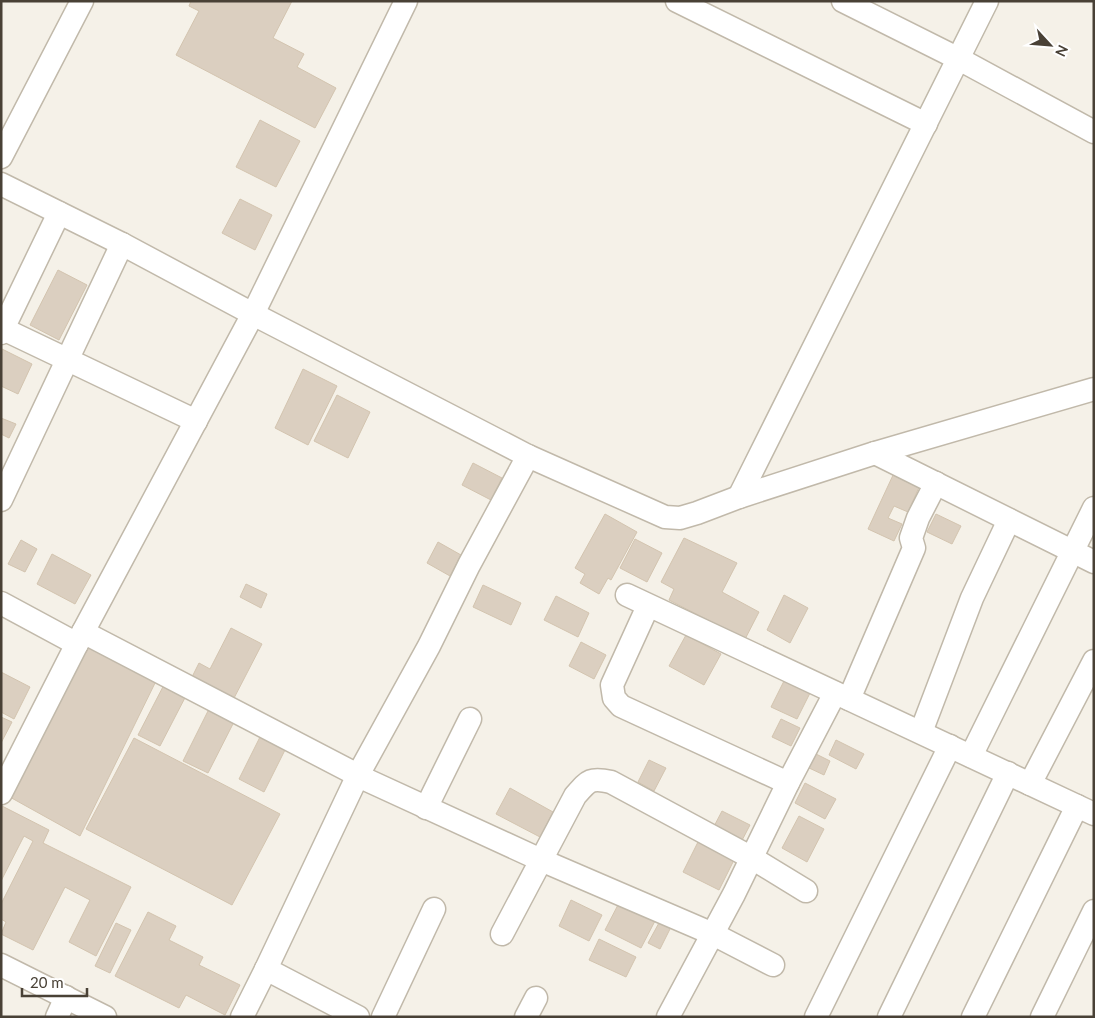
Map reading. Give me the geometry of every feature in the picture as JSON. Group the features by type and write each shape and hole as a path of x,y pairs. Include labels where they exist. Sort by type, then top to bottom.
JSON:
{"street":[{"path":"1,157 82,1"},
{"path":"1,793 80,638 253,314 406,1"},
{"path":"677,1 926,124"},
{"path":"843,1 959,59 1094,132"},
{"path":"739,497 987,1"},
{"path":"1,184 122,244 528,456 665,517 680,518 875,453 1094,389"},
{"path":"59,212 2,330 196,421"},
{"path":"1,500 122,244"},
{"path":"875,453 1094,562"},
{"path":"242,1017 358,775 429,646 469,565 528,456"},
{"path":"668,1017 752,858 788,783 842,696 914,548 911,538 918,518 936,483"},
{"path":"971,756 1094,508"},
{"path":"921,732 972,598 1009,520"},
{"path":"627,595 1086,810 973,1017"},
{"path":"1,603 80,638 426,808 713,934 774,965"},
{"path":"648,606 612,685 614,698 621,706 788,783"},
{"path":"1030,784 1094,661"},
{"path":"426,808 470,719"},
{"path":"816,1017 950,746"},
{"path":"889,1017 1008,773"},
{"path":"502,934 575,796 587,781 596,778 611,782 752,858 806,891"},
{"path":"383,1017 434,909"},
{"path":"1042,1017 1094,911"},
{"path":"1,965 61,1007 105,1017"},
{"path":"266,969 358,1017"}],"building":[{"path":"191,1 292,1 273,38 304,54 297,67 336,88 315,128 176,55 199,11 189,6"},
{"path":"260,120 300,141 276,187 236,167"},
{"path":"240,199 272,215 255,250 222,233"},
{"path":"58,270 87,285 59,340 30,325"},
{"path":"2,349 32,364 18,394 1,386"},
{"path":"303,369 337,386 308,445 275,428"},
{"path":"337,395 370,412 348,458 314,441"},
{"path":"1,418 16,424 9,438 1,434"},
{"path":"473,463 502,478 491,500 462,485"},
{"path":"894,473 920,485 908,512 894,506 888,518 902,524 894,541 868,529"},
{"path":"605,514 637,532 611,580 608,578 599,594 580,583 585,574 575,568"},
{"path":"936,514 961,526 952,544 927,532"},
{"path":"684,538 737,563 722,592 759,612 742,645 733,633 669,600 674,589 661,582"},
{"path":"635,539 662,553 647,582 620,568"},
{"path":"21,540 37,549 25,572 8,564"},
{"path":"438,542 461,555 450,576 427,563"},
{"path":"52,554 91,575 75,604 37,584"},
{"path":"246,584 267,594 261,608 240,597"},
{"path":"483,585 521,603 511,625 473,607"},
{"path":"784,595 808,608 790,643 767,630"},
{"path":"556,596 589,613 578,637 544,620"},
{"path":"231,628 262,644 232,702 190,681 199,663 210,669"},
{"path":"686,635 721,654 704,685 669,666"},
{"path":"87,642 157,679 80,836 8,796"},
{"path":"581,642 606,655 594,679 569,666"},
{"path":"1,672 30,687 14,719 1,712"},
{"path":"786,677 812,689 797,719 771,707"},
{"path":"167,679 189,690 160,746 138,735"},
{"path":"212,703 237,716 208,773 183,761"},
{"path":"1,717 12,722 1,743"},
{"path":"781,719 800,728 791,746 772,737"},
{"path":"260,737 285,750 264,792 239,779"},
{"path":"134,738 280,814 232,905 86,829"},
{"path":"836,740 864,754 856,769 829,755"},
{"path":"814,753 830,761 824,775 807,767"},
{"path":"649,760 666,768 654,791 638,782"},
{"path":"805,783 836,799 825,819 795,803"},
{"path":"510,788 553,812 540,837 496,814"},
{"path":"2,806 49,830 43,843 131,887 96,956 69,942 90,900 65,887 33,950 1,934 6,922 1,919 1,904 33,841 24,836 1,881"},
{"path":"722,811 750,825 738,848 710,834"},
{"path":"799,816 824,829 807,862 782,848"},
{"path":"700,838 736,856 719,890 683,872"},
{"path":"571,900 602,915 589,941 559,926"},
{"path":"620,901 656,919 641,948 605,930"},
{"path":"148,912 176,926 169,940 203,957 199,965 240,985 225,1015 186,995 179,1008 115,976"},
{"path":"660,921 671,927 660,949 648,943"},
{"path":"116,923 131,930 110,973 95,966"},
{"path":"599,939 636,957 626,977 589,960"}]}
